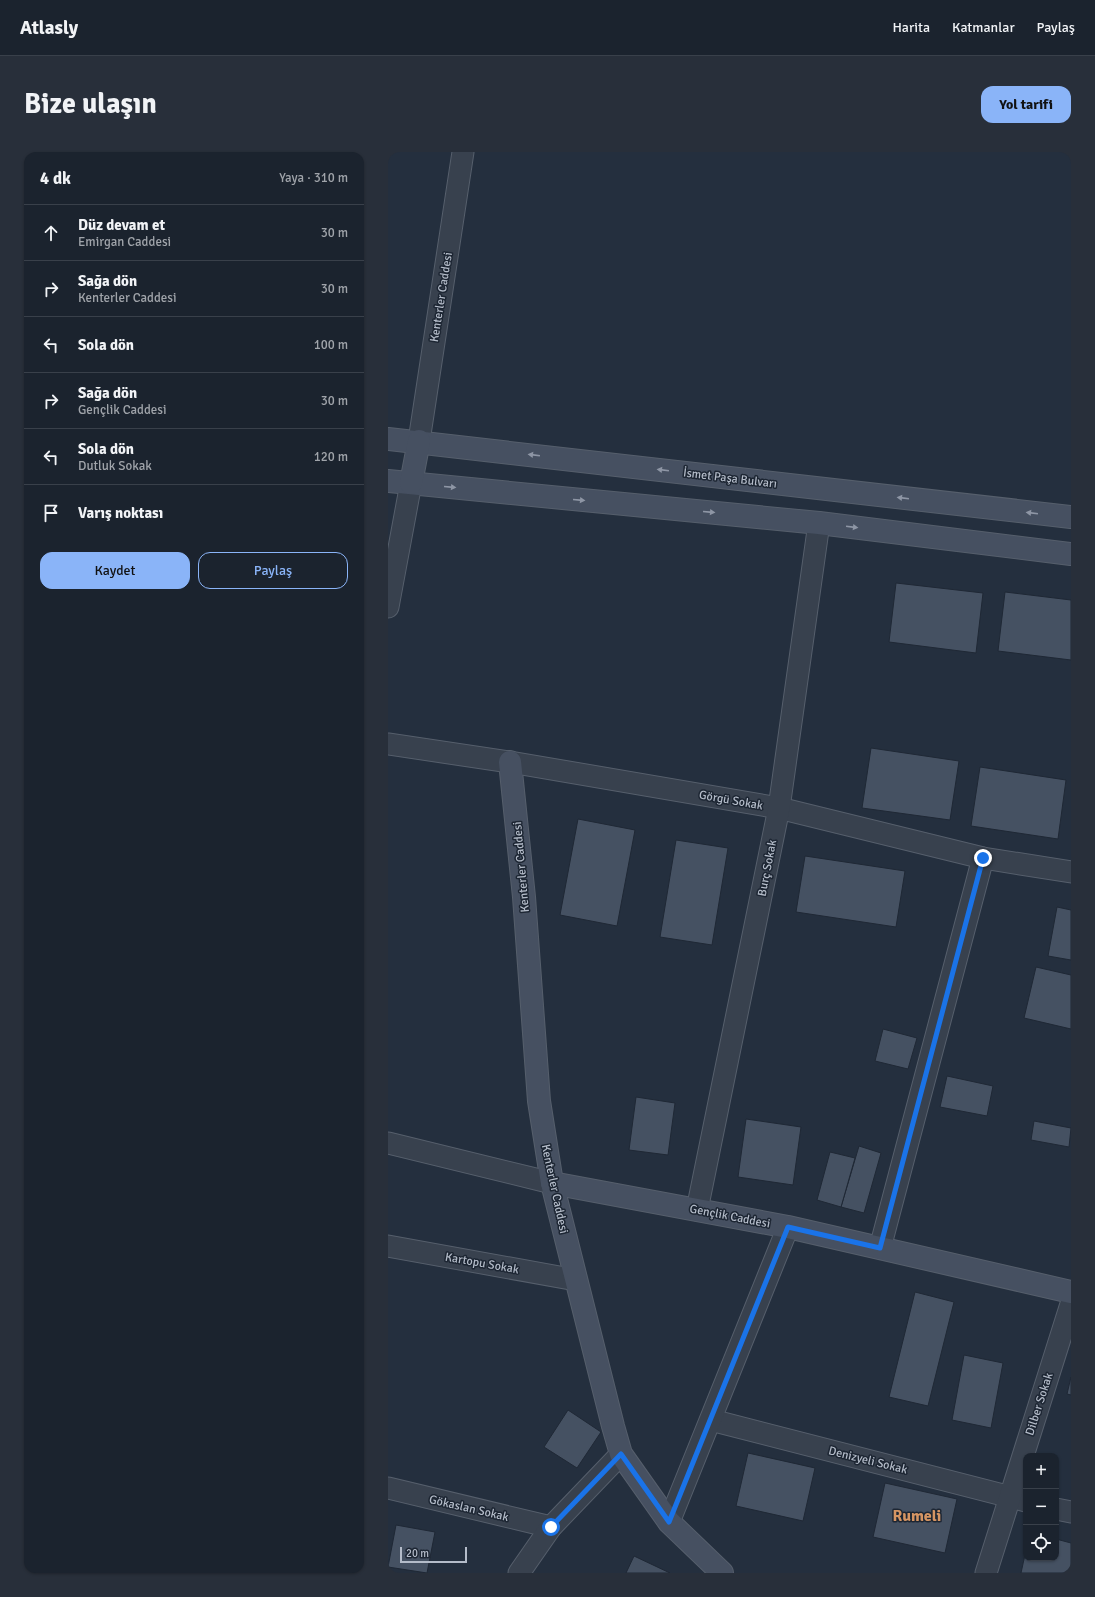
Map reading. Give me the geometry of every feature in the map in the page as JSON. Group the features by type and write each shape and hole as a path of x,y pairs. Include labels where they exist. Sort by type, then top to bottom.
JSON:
{"street":[{"name":"Kenterler Caddesi","path":"419,441 463,152"},
{"name":"İsmet Paşa Bulvarı","path":"388,439 419,441 1071,517"},
{"path":"388,607 419,441"},
{"path":"388,481 819,523 1071,554"},
{"name":"Burç Sokak","path":"697,1210 779,808 819,523"},
{"name":"Görgü Sokak","path":"388,744 510,762 779,808 983,858 1071,872"},
{"name":"Kenterler Caddesi","path":"510,762 524,897 538,1101 552,1183 621,1454 669,1522 722,1573"},
{"path":"880,1248 983,858"},
{"path":"388,1142 552,1183"},
{"name":"Gençlik Caddesi","path":"552,1183 788,1227 1071,1292"},
{"path":"669,1522 788,1227"},
{"name":"Kartopu Sokak","path":"388,1246 576,1280"},
{"name":"Dilber Sokak","path":"986,1573 1018,1499 1071,1304"},
{"name":"Denizyeli Sokak","path":"711,1420 1018,1499"},
{"path":"519,1573 551,1527 621,1454"},
{"name":"Gökaslan Sokak","path":"388,1488 551,1527"},
{"path":"1059,1510 1071,1512"}],"building":[{"path":"896,583 983,593 976,653 889,642"},
{"path":"1005,592 1071,600 1071,660 998,651"},
{"path":"871,748 959,761 950,820 862,808"},
{"path":"980,767 1066,780 1058,839 971,826"},
{"path":"578,819 635,830 617,926 560,915"},
{"path":"676,840 728,848 712,945 660,937"},
{"path":"805,856 905,871 896,927 796,912"},
{"path":"1057,907 1071,910 1071,960 1048,956"},
{"path":"1036,967 1071,975 1071,1029 1024,1018"},
{"path":"883,1029 917,1038 908,1069 875,1061"},
{"path":"947,1076 993,1086 987,1116 940,1107"},
{"path":"636,1097 675,1103 668,1155 629,1150"},
{"path":"746,1119 801,1127 793,1185 738,1177"},
{"path":"1034,1121 1071,1128 1069,1147 1031,1140"},
{"path":"859,1146 881,1153 864,1213 841,1207"},
{"path":"830,1152 855,1158 841,1207 817,1200"},
{"path":"915,1292 954,1302 928,1406 889,1397"},
{"path":"964,1355 1003,1363 991,1428 952,1420"},
{"path":"1071,1377 1071,1395 1067,1394"},
{"path":"568,1410 601,1432 577,1468 544,1447"},
{"path":"748,1453 815,1468 803,1521 736,1506"},
{"path":"885,1483 957,1499 945,1553 873,1537"},
{"path":"396,1525 435,1532 427,1573 388,1567"},
{"path":"1059,1540 1071,1543 1071,1573 1021,1573 1024,1561 1059,1561"},
{"path":"634,1556 670,1573 626,1573"}],"district":[{"name":"Rumeli","path":"917,1515"}],"route":[{"path":"551,1527 621,1454 669,1522 788,1227 880,1248 983,858"}]}
